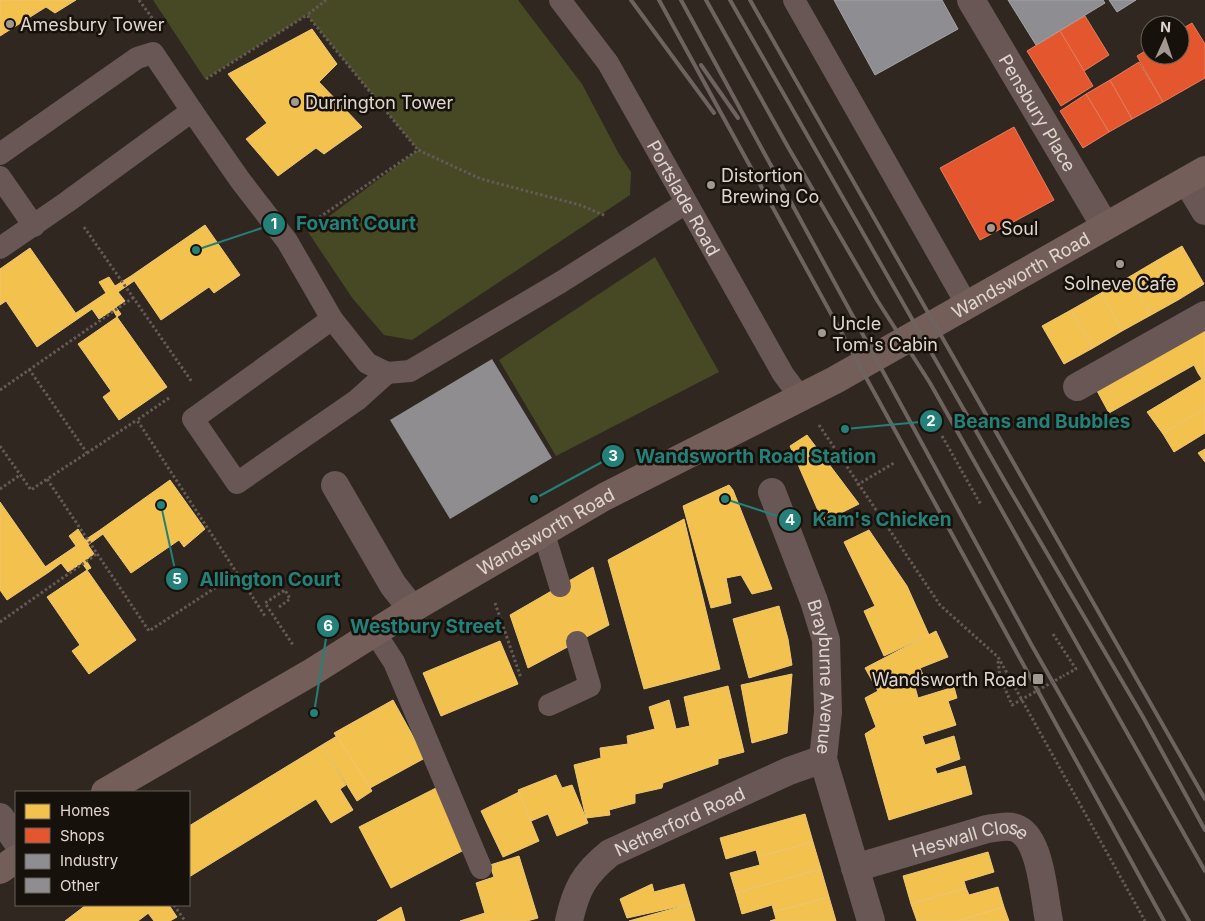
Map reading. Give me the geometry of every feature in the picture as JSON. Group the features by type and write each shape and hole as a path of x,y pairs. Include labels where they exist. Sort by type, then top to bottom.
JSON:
{"main road":[{"name":"Wandsworth Road","path":"108,791 312,672 412,610 604,497 801,398 1196,175"},
{"path":"0,870 15,860"}],"street":[{"name":"Pensbury Place","path":"971,0 1105,226"},
{"path":"1196,175 1205,211"},
{"path":"1078,387 1205,315"},
{"path":"335,485 393,585 412,610"},
{"name":"Brayburne Avenue","path":"772,492 814,601 826,640 828,712 823,759 871,921"},
{"name":"Netherford Road","path":"569,921 574,900 582,881 594,866 610,853 796,768 823,759"},
{"path":"0,817 15,839"},
{"name":"Heswall Close","path":"855,868 987,829 1004,826 1016,828 1026,834 1034,847 1049,921"}],"lane":[{"name":"Portslade Road","path":"560,0 608,63 783,374 801,398"},
{"path":"794,0 967,305"},
{"path":"0,154 138,58 153,53 240,180 288,241 332,319 367,363 387,373 410,371 561,282 686,203"},
{"path":"0,248 34,226 192,111"},
{"path":"0,177 34,226"},
{"path":"332,319 192,419 237,483 357,400 387,373"},
{"path":"544,534 560,586"},
{"path":"375,633 394,662 481,868"},
{"path":"549,705 590,686 577,642"}],"path":[{"path":"205,79 307,15 326,0"},
{"path":"307,15 418,150 481,179 580,205 606,216"},
{"path":"303,228 418,150"},
{"path":"0,390 134,297"},
{"path":"28,369 87,454"},
{"path":"0,446 31,490 138,420"},
{"path":"820,428 940,606 998,658 1145,921"},
{"path":"942,436 981,505"},
{"path":"857,484 894,464"},
{"path":"0,489 20,475"},
{"path":"47,479 149,631 238,573"},
{"path":"0,622 98,553"},
{"path":"279,607 290,599 285,590 265,603 312,672"},
{"path":"496,603 521,678"},
{"path":"998,658 1000,677 1012,705 1076,669 1053,634"},
{"path":"175,906 185,921"}],"green space":[{"path":"153,0 518,0 582,84 619,154 631,172 630,195 412,340 384,335 353,299 308,232 418,150 307,15 205,79"},
{"path":"655,257 719,372 556,456 499,360"}],"building: Homes":[{"name":"Amesbury Tower","path":"0,0 76,0 55,13 46,7 0,36"},
{"name":"Durrington Tower","path":"312,29 337,64 319,82 362,127 324,154 316,148 278,176 246,139 267,123 228,74"},
{"path":"205,225 240,275 214,293 209,287 161,320 131,276"},
{"path":"1182,246 1204,284 1178,300 1156,261"},
{"path":"30,248 79,318 37,347 6,301 0,305 0,269"},
{"path":"1156,261 1178,300 1151,315 1129,277"},
{"path":"131,276 134,281 118,292 125,301 116,307 121,314 117,317 113,310 99,319 92,309 79,318 76,313 106,293 99,282 109,277 115,286"},
{"path":"1129,277 1151,315 1122,331 1101,293"},
{"path":"1101,293 1122,331 1093,348 1071,310"},
{"path":"1071,310 1093,348 1064,364 1042,326"},
{"path":"117,317 167,387 119,420 103,397 111,391 78,344"},
{"path":"1205,328 1205,369 1198,373 1194,365 1109,413 1096,389"},
{"path":"1205,369 1205,408 1163,434 1147,412 1202,379 1198,373"},
{"path":"1205,408 1205,433 1174,452 1163,434"},
{"path":"807,435 859,504 823,522 790,446"},
{"path":"1205,449 1205,462 1198,453"},
{"path":"170,480 205,529 184,547 179,540 131,573 100,530"},
{"path":"729,485 733,490 772,589 752,594 741,575 726,578 731,603 711,608 683,506"},
{"path":"0,502 49,572 7,600 0,590"},
{"path":"684,519 720,669 644,689 608,560"},
{"path":"78,529 85,540 100,530 103,534 88,545 94,554 86,560 91,568 87,570 82,563 68,572 61,563 49,572 45,567 76,546 69,536"},
{"path":"869,530 907,586 929,635 884,656 864,611 875,606 844,542"},
{"path":"593,567 609,625 528,668 510,615"},
{"path":"87,570 136,640 89,674 72,651 80,645 47,597"},
{"path":"779,606 788,639 792,665 749,678 733,619"},
{"path":"936,631 948,657 920,668 923,675 914,683 918,698 954,687 957,698 948,701 956,725 922,736 925,745 954,736 960,759 935,768 937,774 965,766 972,794 889,820 865,734 876,727 865,698 878,691 865,668"},
{"path":"500,641 518,684 441,716 423,673"},
{"path":"792,674 787,733 752,743 741,685"},
{"path":"728,686 744,752 718,759 718,764 663,783 662,788 635,794 635,803 609,810 610,815 586,818 574,765 601,758 600,748 628,744 627,736 655,729 649,707 669,700 676,729 690,726 684,697"},
{"path":"393,700 425,758 370,788 334,733"},
{"path":"337,736 372,791 357,801 322,745"},
{"path":"322,745 346,785 340,789 353,810 331,823 316,799 190,876 190,825"},
{"path":"556,775 562,788 572,785 588,823 557,836 548,814 531,821 518,790"},
{"path":"436,788 464,850 391,888 359,827"},
{"path":"519,792 539,841 503,857 481,811"},
{"path":"805,814 813,842 758,857 756,850 726,859 720,838"},
{"path":"813,842 821,869 736,893 730,873 760,865 758,857"},
{"path":"988,852 994,872 964,881 966,888 911,904 903,876"},
{"path":"519,856 538,918 527,921 460,921 485,913 476,883 494,877 490,865"},
{"path":"821,869 829,897 774,912 772,905 742,914 736,893"},
{"path":"652,884 654,892 684,884 690,904 627,918 620,899"},
{"path":"998,887 1004,907 957,921 917,921 911,904 966,888 969,895"},
{"path":"829,897 836,921 770,921 776,919 774,912"},
{"path":"690,904 695,921 629,921"},
{"path":"85,906 158,906 138,921 65,921"},
{"path":"158,906 170,906 177,917 170,921 154,921 148,913"},
{"path":"401,907 405,921 377,921"},
{"path":"1004,907 1009,921 957,921"}],"building: Shops":[{"path":"1085,16 1109,55 1084,71 1060,31"},
{"path":"1192,23 1205,44 1205,78 1163,102 1142,65 1190,65 1190,24"},
{"path":"1060,31 1093,86 1061,106 1027,51"},
{"path":"1139,62 1163,102 1132,119 1110,80"},
{"path":"1110,80 1132,119 1109,132 1086,94"},
{"path":"1086,94 1109,132 1083,148 1060,111"},
{"path":"1014,127 1054,200 980,240 940,168"}],"building: Industry":[{"path":"834,0 942,0 958,29 875,75"},
{"path":"1008,0 1103,0 1105,3 1036,45"},
{"path":"1109,0 1136,0 1117,12"}],"building: Other":[{"path":"492,359 552,458 450,519 390,420"}],"railway":[{"path":"631,0 714,113"},
{"path":"659,0 1164,921"},
{"path":"681,0 1031,644 1189,921"},
{"path":"706,0 788,147 877,300 930,383 1205,871"},
{"path":"730,0 1004,480 1143,717 1205,830"},
{"path":"750,0 1205,799"},
{"path":"701,65 738,118"}],"place":[{"name":"Amesbury Tower","path":"10,24"},
{"name":"Durrington Tower","path":"295,102"},
{"name":"Distortion Brewing Co","path":"711,185"},
{"name":"Soul","path":"991,228"},
{"name":"Fovant Court","path":"196,250"},
{"name":"Solneve Cafe","path":"1120,264"},
{"name":"Uncle Tom's Cabin","path":"822,333"},
{"name":"Beans and Bubbles","path":"845,429"},
{"name":"Wandsworth Road Station","path":"534,499"},
{"name":"Kam's Chicken","path":"725,499"},
{"name":"Allington Court","path":"161,505"},
{"name":"Wandsworth Road","path":"1038,679"},
{"name":"Westbury Street","path":"314,713"}]}
